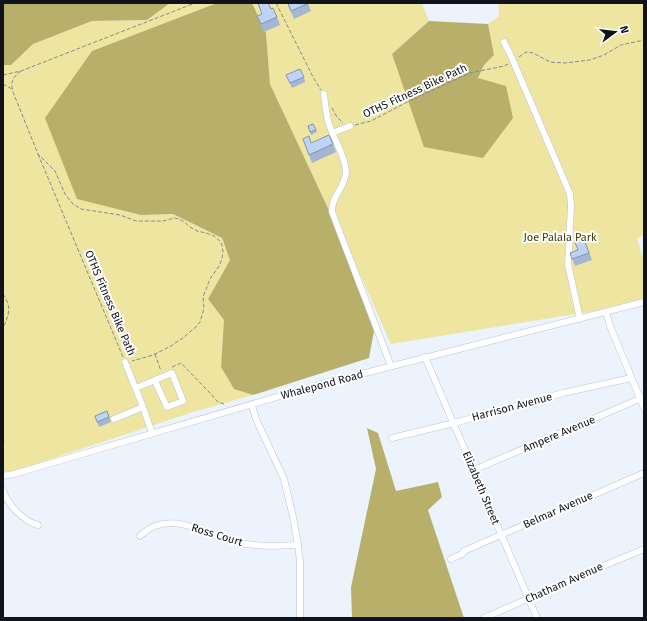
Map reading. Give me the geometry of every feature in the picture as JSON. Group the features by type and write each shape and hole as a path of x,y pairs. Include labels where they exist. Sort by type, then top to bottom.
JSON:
{"street":[{"path":"504,42 570,194 571,206 568,264 580,319"},
{"path":"324,94 329,125 343,158 346,172 343,185 333,202 332,212 391,366"},
{"path":"332,133 350,126"},
{"name":"Whalepond Road","path":"3,476 314,386 644,302"},
{"path":"606,312 610,326 631,378 642,398 644,408"},
{"name":"Elizabeth Street","path":"425,357 537,618"},
{"path":"125,362 152,433"},
{"path":"136,388 172,373 183,400 167,407 155,381"},
{"name":"Harrison Avenue","path":"392,438 454,423 563,393 631,378"},
{"name":"Ampere Avenue","path":"474,470 642,398"},
{"path":"252,405 256,419 284,479 293,518 300,561 300,618"},
{"path":"114,419 143,407"},
{"name":"Belmar Avenue","path":"451,559 462,554 464,551 502,534 644,473"},
{"path":"3,490 11,505 21,515 38,525"},
{"name":"Ross Court","path":"140,536 149,528 156,525 184,524 242,544 281,546 298,545"},
{"name":"Chatham Avenue","path":"484,618 644,549"}],"path":[{"path":"3,75 21,71 195,3"},
{"path":"276,3 313,77 324,94"},
{"name":"OTHS Fitness Bike Path","path":"350,126 371,121 470,73 504,66 526,52 533,53 550,62 565,63 590,60 604,55 621,46 644,40"},
{"path":"3,84 12,89 13,79 21,71"},
{"name":"OTHS Fitness Bike Path","path":"12,89 38,154 125,362 134,361 155,354 179,341 193,330 200,322 203,312 203,297 210,279 222,259 222,245 217,238 197,231 179,219 174,218 163,221 136,221 120,215 81,209 73,204 65,194 55,171 38,154"},
{"path":"330,104 337,117 350,126"},
{"path":"3,294 8,302 9,311 7,321 3,328"},
{"path":"155,354 161,372"},
{"path":"168,369 182,363 218,402 224,404"},
{"path":"3,437 3,446"}],"green space":[{"path":"170,3 217,3 92,51 141,215 173,214 222,238 230,260 208,299 224,320 221,367 234,389 253,395 193,412 3,475 3,65 11,65 33,44 92,21 147,20"},
{"name":"Joe Palaia Park","path":"252,3 422,3 429,21 392,54 478,78 484,65 494,55 488,24 499,16 498,3 644,3 644,235 637,239 644,260 644,303 391,344 354,261 270,84 266,33"}],"shaded area":[{"path":"3,3 170,3 147,20 92,21 33,44 11,65 3,65"},
{"path":"217,3 252,3 266,33 270,84 354,261 374,331 369,358 253,395 234,389 221,367 224,320 208,299 230,260 222,238 173,214 141,215 77,199 45,118 92,51"},
{"path":"429,21 488,24 494,55 484,65 478,78 506,86 513,118 483,158 424,147 392,54"},
{"path":"367,428 378,433 396,491 438,482 442,497 428,510 464,618 352,618 351,587 376,469"}],"building":[{"path":"258,3 268,3 271,9 273,8 277,17 261,24 257,16 262,14"},
{"path":"288,3 309,3 291,11"},
{"path":"300,69 304,77 290,83 286,75"},
{"path":"313,124 316,130 310,132 308,126"},
{"path":"329,135 333,144 309,155 303,139 309,136 311,143"},
{"path":"583,236 589,253 572,259 570,253 578,250 574,240"},
{"path":"107,411 109,417 97,422 95,416"}]}
